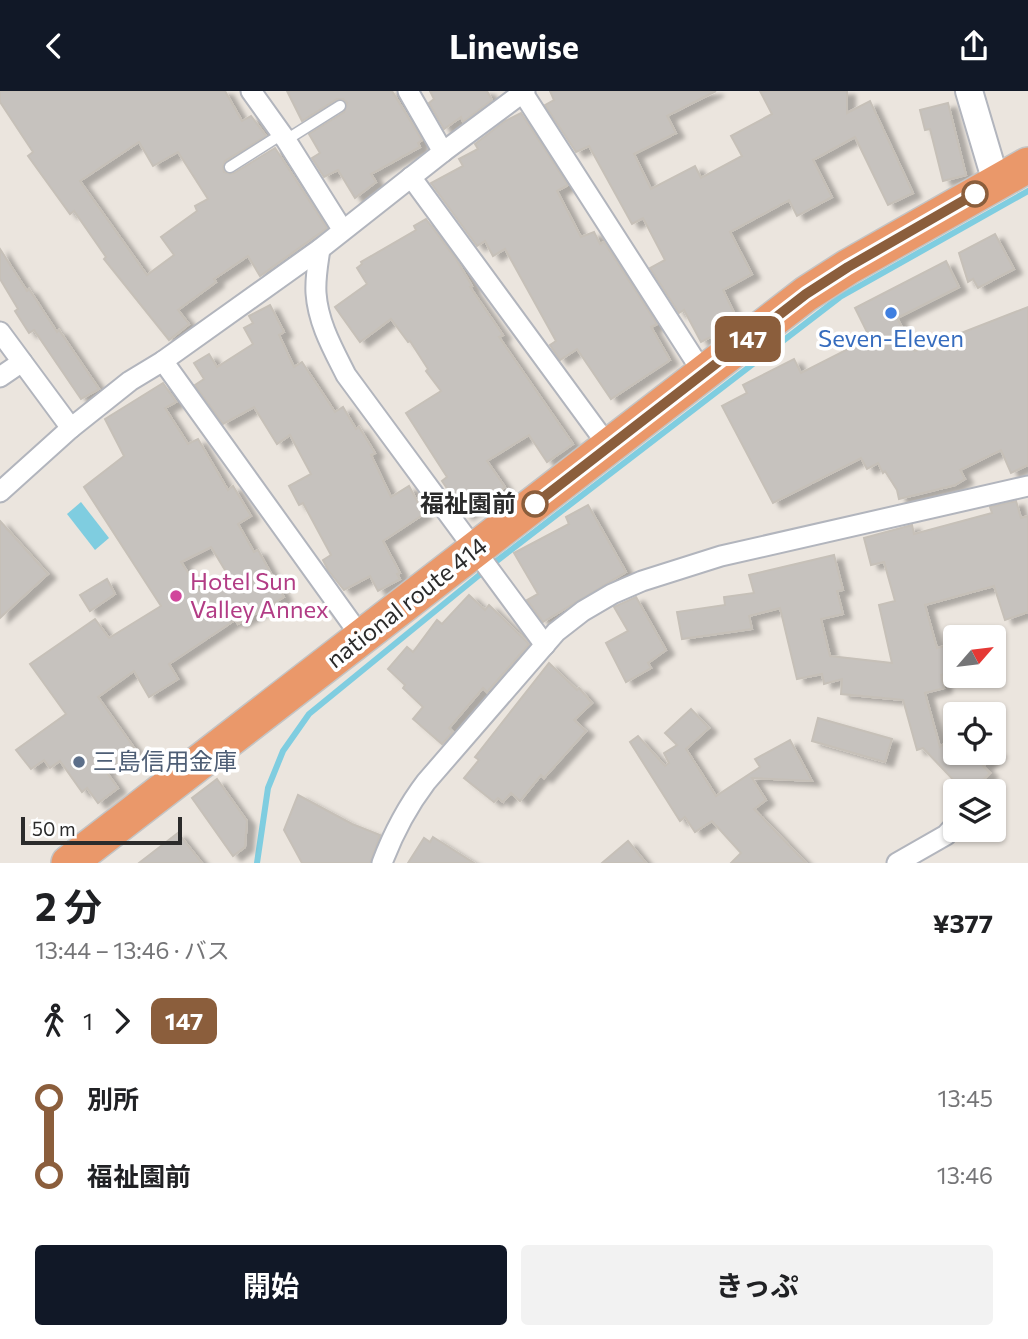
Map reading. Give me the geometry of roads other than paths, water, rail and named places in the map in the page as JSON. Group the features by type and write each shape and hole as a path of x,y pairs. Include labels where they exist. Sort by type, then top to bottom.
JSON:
{"highway":[{"name":"national route 414","path":"69,863 362,638 477,554 609,447 806,294 848,267 1028,165"}],"street":[{"path":"251,91 284,137 341,229"},
{"path":"408,91 443,152"},
{"path":"969,91 996,182"},
{"path":"0,492 71,428 130,381 163,361 320,249 341,229 524,92 703,373"},
{"path":"411,177 609,447"},
{"path":"320,249 316,291 319,312 346,375 545,645"},
{"path":"0,332 71,428"},
{"path":"163,361 362,638"},
{"path":"0,377 22,362"},
{"path":"382,863 391,839 413,800 556,632 583,611 612,594 663,574 750,549 1028,486"},
{"path":"897,863 943,837"}],"lane":[{"path":"230,167 341,106"}],"water":[{"path":"81,502 109,538 95,550 67,514"}],"waterway":[{"path":"257,863 268,788 283,751 309,714 494,563 840,297 1028,191"}],"place":[{"name":"Seven-Eleven","path":"891,313"},
{"name":"福祉園前","path":"535,504"},
{"name":"Hotel Sun Valley Annex","path":"176,596"},
{"name":"三島信用金庫","path":"79,762"}]}
